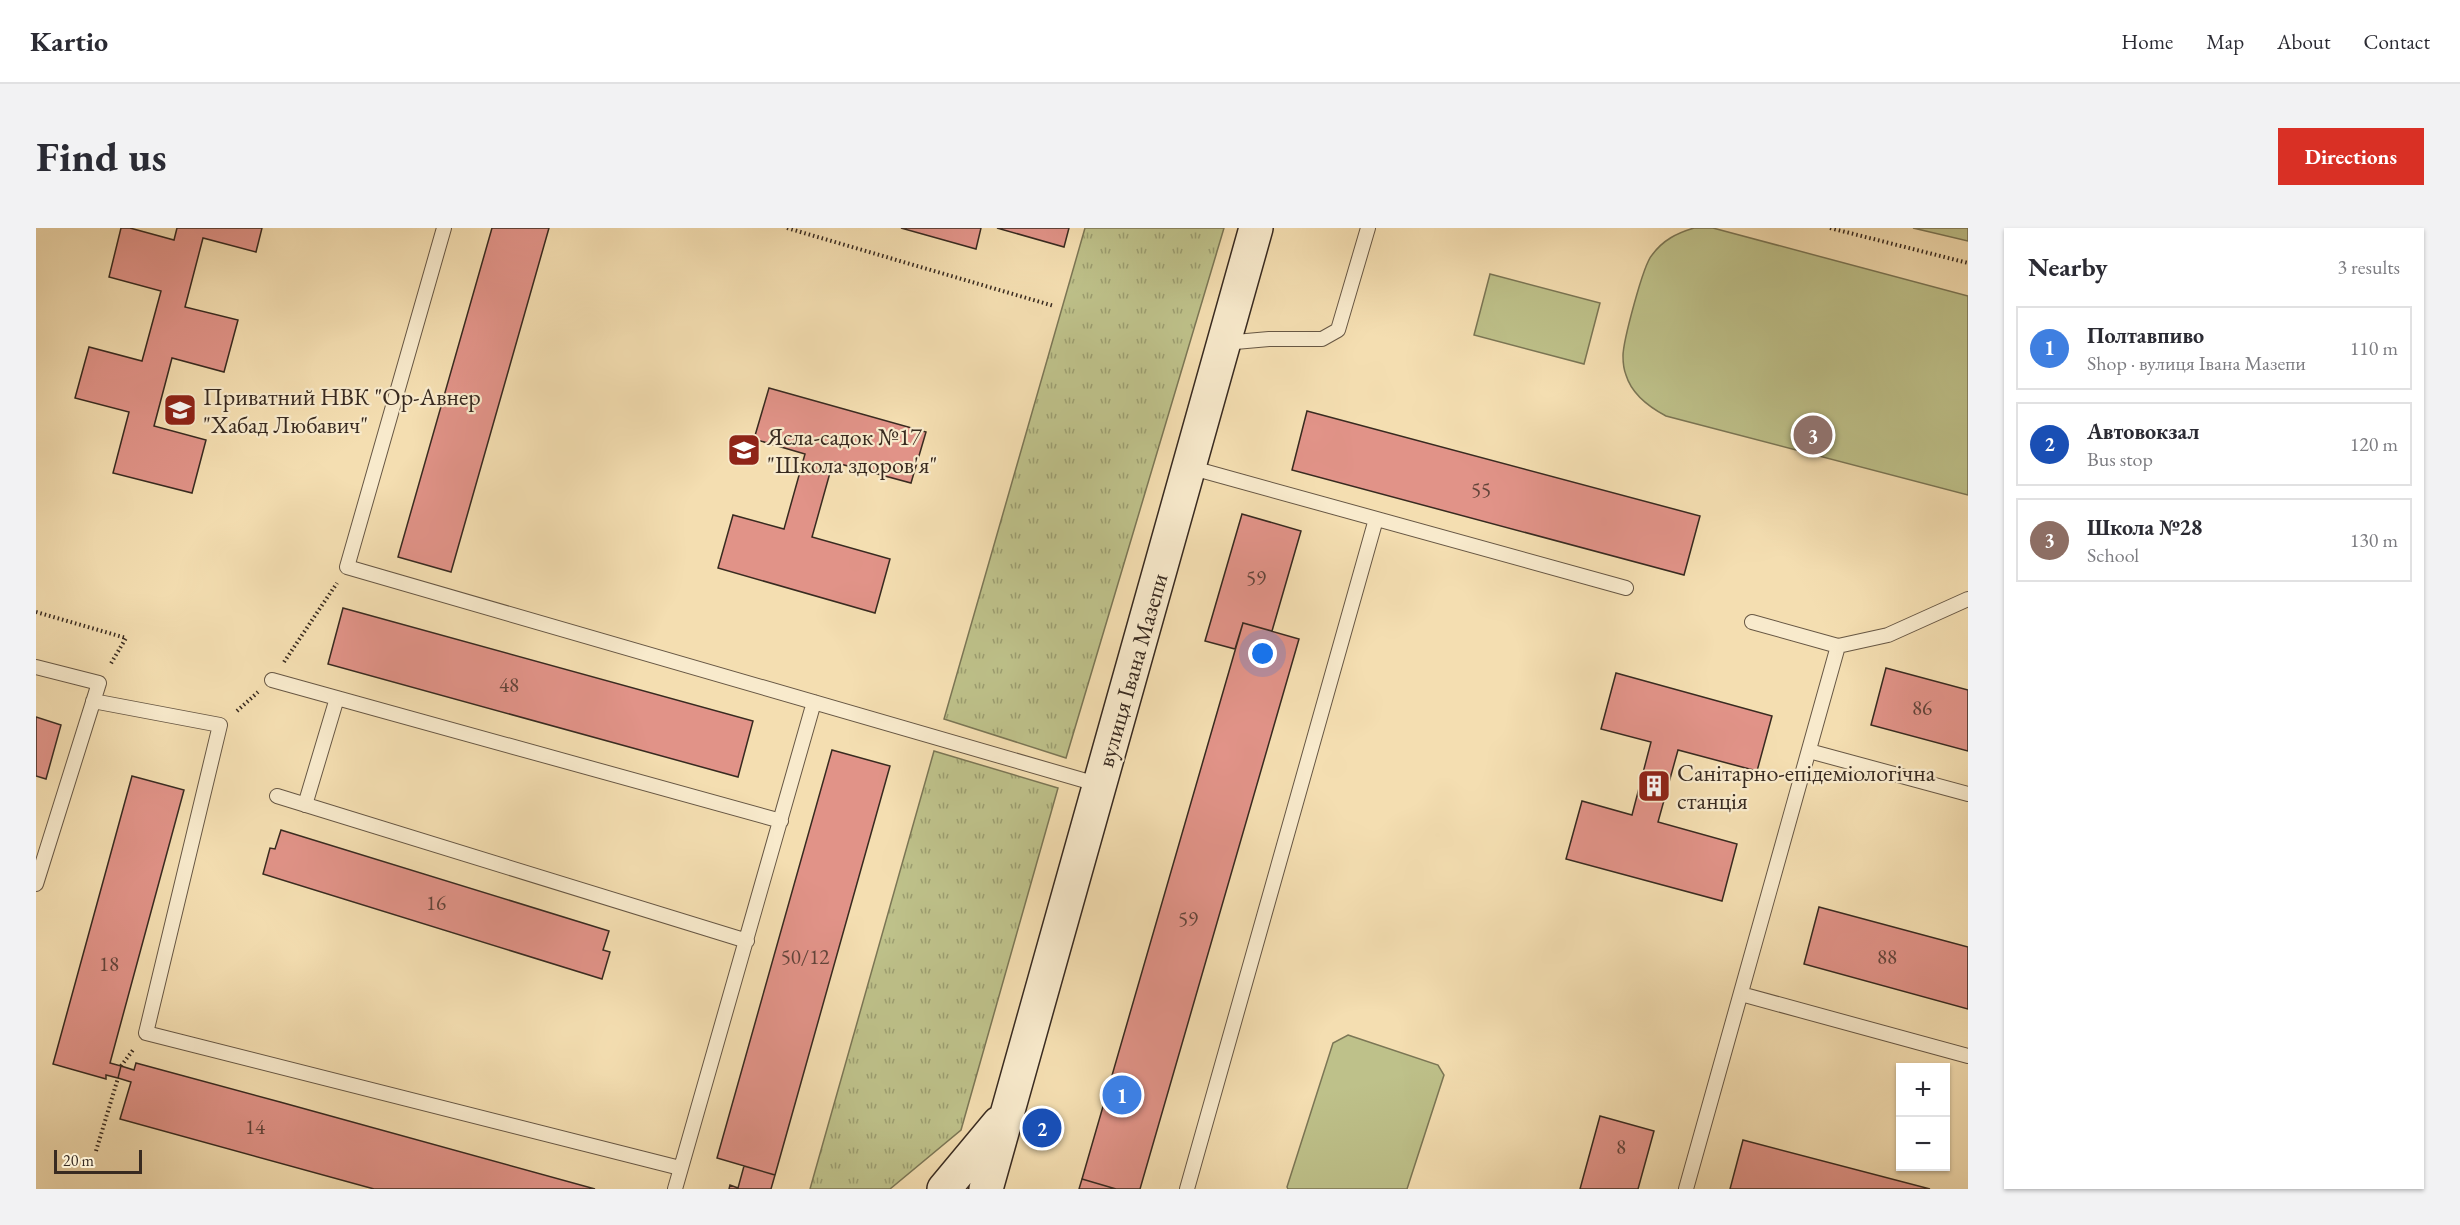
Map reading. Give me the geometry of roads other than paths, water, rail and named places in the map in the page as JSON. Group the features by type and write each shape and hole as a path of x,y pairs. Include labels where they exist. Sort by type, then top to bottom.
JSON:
{"main road":[{"name":"вулиця Івана Мазепи","path":"986,1189 1256,228"},
{"name":"вулиця Івана Мазепи","path":"944,1189 1008,1113"}],"lane":[{"path":"444,228 347,567 1100,784"},
{"path":"1224,344 1269,339 1322,339 1338,330 1368,228"},
{"path":"1189,467 1626,588"},
{"path":"1187,1189 1376,519"},
{"path":"1752,622 1838,646 1888,635 1968,599"},
{"path":"1686,1189 1838,646"},
{"path":"36,667 99,683 36,884"},
{"path":"272,680 781,821"},
{"path":"305,805 337,698"},
{"path":"93,701 220,726 146,1033 680,1168"},
{"path":"675,1189 814,702"},
{"path":"1809,751 1968,794"},
{"path":"277,796 747,941"},
{"path":"1741,994 1968,1056"}],"place":[{"name":"Приватний НВК \"Ор-Авнер \"Хабад Любавич\"","path":"180,410"},
{"name":"Школа №28","path":"1813,435"},
{"name":"Ясла-садок №17 \"Школа здоров'я\"","path":"744,450"},
{"name":"Санітарно-епідеміологічна станція","path":"1654,786"},
{"name":"Полтавпиво","path":"1122,1095"},
{"name":"Автовокзал","path":"1042,1128"}]}
